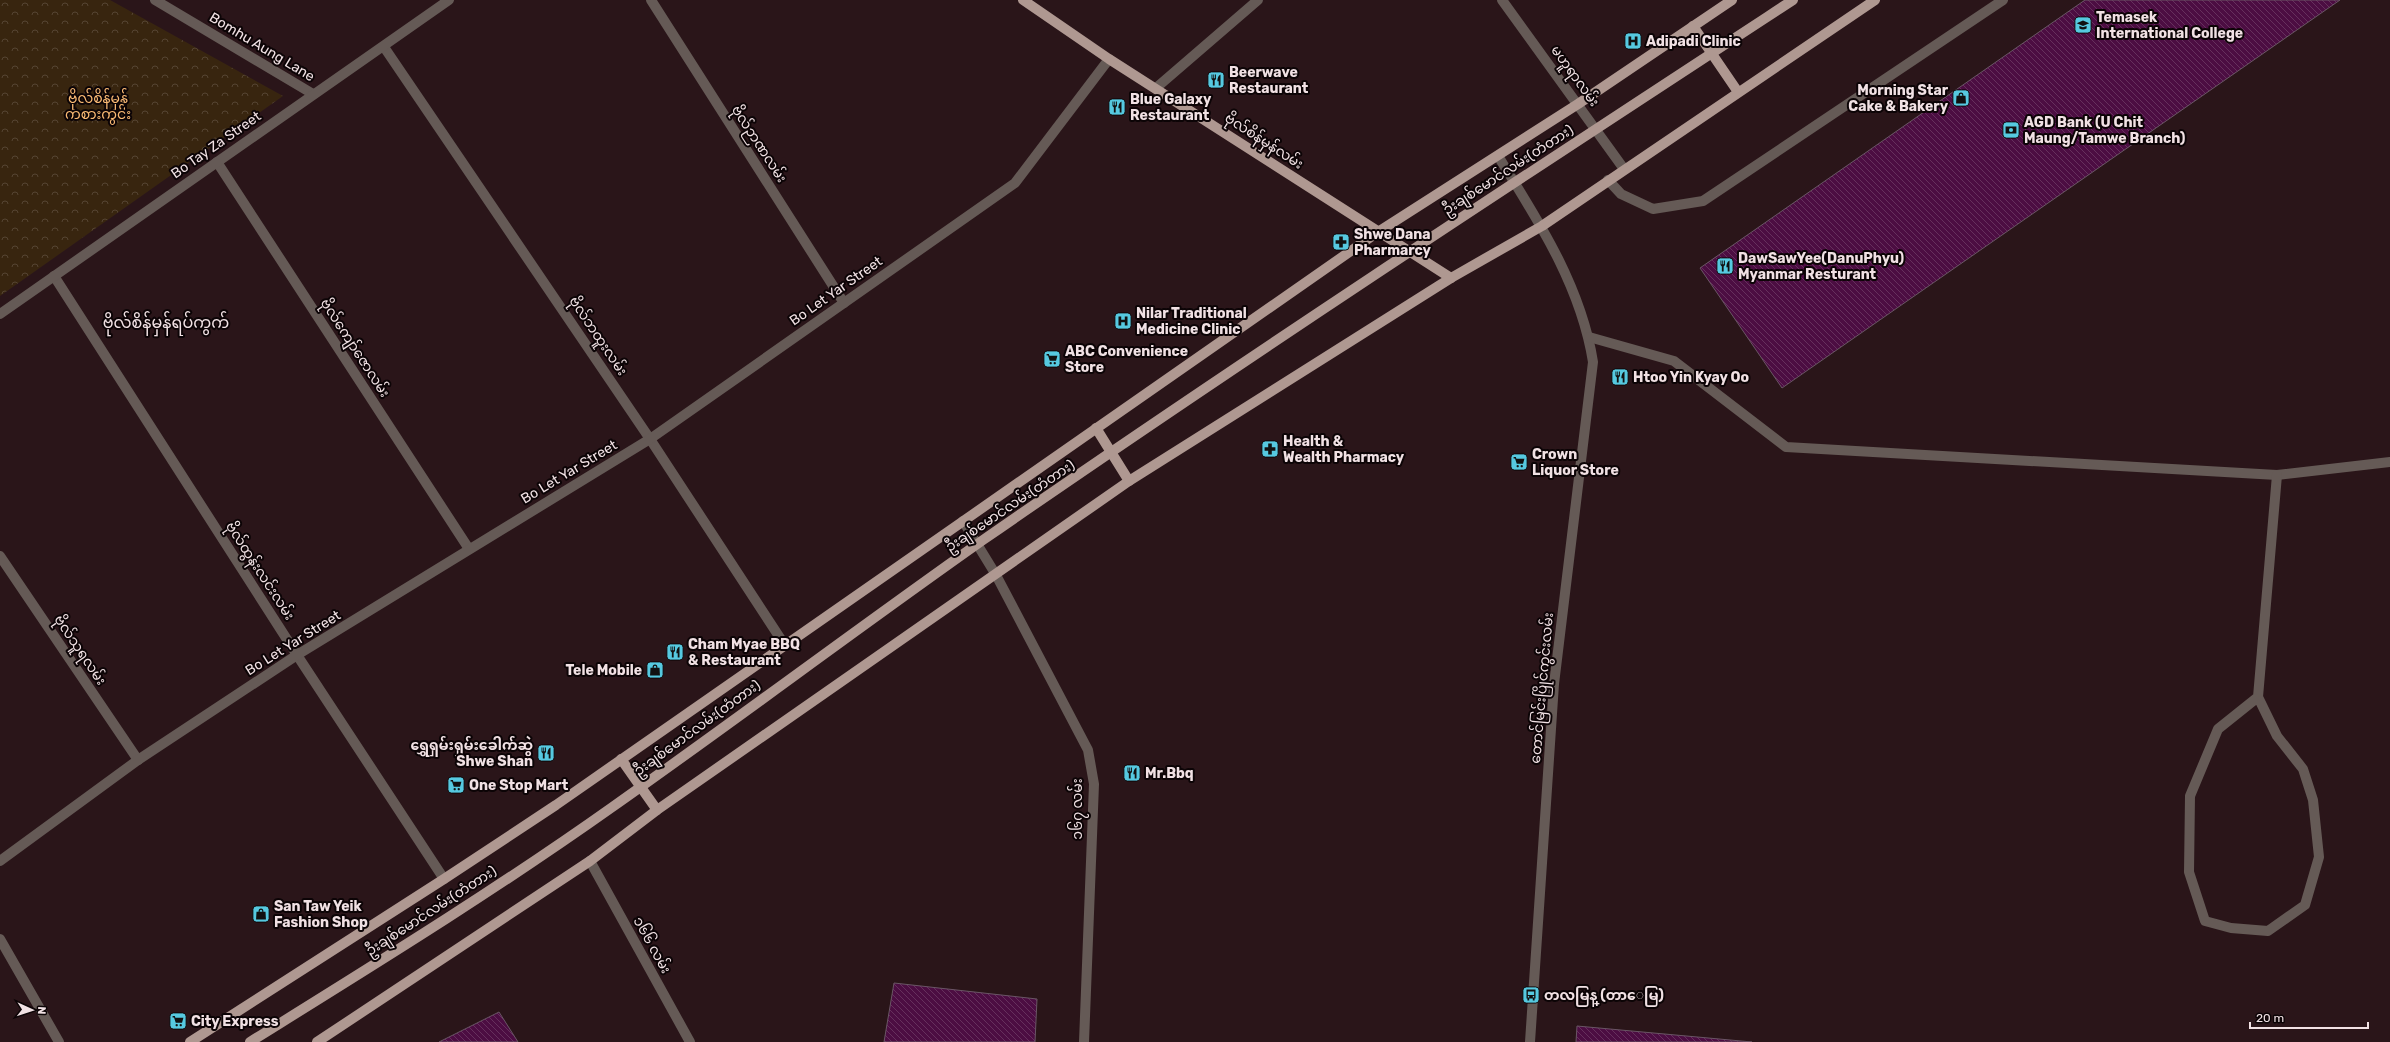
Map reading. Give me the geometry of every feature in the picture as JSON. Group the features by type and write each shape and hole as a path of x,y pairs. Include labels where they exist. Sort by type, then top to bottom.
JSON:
{"main road":[{"name":"ဗိုလ်စိန်မှန်လမ်း","path":"1023,0 1109,59 1451,278"},
{"path":"190,1042 444,879 621,759 784,644 1378,232 1578,104 1732,0"},
{"name":"ဦးချစ်မောင်လမ်း(တံတား)","path":"250,1042 438,925 603,814 789,678 997,531 1388,266 1792,0"},
{"path":"317,1042 590,861 657,810 1129,481 1451,278 1542,226 1875,0"},
{"path":"1693,26 1738,92"},
{"path":"1096,428 1129,481"},
{"path":"621,759 657,810"}],"street":[{"name":"Bomhu Aung Lane","path":"155,0 313,94"},
{"name":"Bo Tay Za Street","path":"0,314 313,94 384,47 449,0"},
{"name":"ဗိုလ်ဉာဏလမ်း","path":"651,0 844,303"},
{"path":"1156,88 1258,0"},
{"name":"မဟူရာလမ်း","path":"1502,0 1624,169"},
{"path":"1608,180 1621,194 1653,209 1703,201 2003,0"},
{"name":"ဗိုလ်ဘထူးလမ်း","path":"384,47 650,439 784,644"},
{"name":"Bo Let Yar Street","path":"0,861 138,760 297,655 650,439 1015,183 1109,59"},
{"name":"တောင်မြင်းပြိုင်ကွင်းလမ်း","path":"1498,156 1542,226 1579,305 1589,337 1593,362 1554,684 1530,1042"},
{"name":"ဗိုလ်ကျော်ဇောလမ်း","path":"217,162 470,549"},
{"name":"ဗိုလ်ထွန်းလင်းလမ်း","path":"54,276 297,655 444,879"},
{"path":"1589,337 1674,361 1786,447 2277,475 2390,462"},
{"path":"2258,697 2218,729 2190,796 2189,872 2205,922 2231,928 2268,931 2305,905 2319,857 2313,800 2303,769 2277,736 2258,697 2277,475"},
{"name":"၁၆၇ လမ်း","path":"963,521 996,575 1088,750 1094,784 1084,1042"},
{"name":"ဗိုလ်သူရလမ်း","path":"0,556 138,760"},
{"name":"၁၆၆ လမ်း","path":"590,861 690,1042"},
{"path":"0,939 59,1042"}],"green space":[{"name":"ဗိုလ်စိန်မှန် ကစားကွင်း","path":"0,0 110,0 283,96 0,296"}],"building":[{"path":"2085,0 2340,0 1782,388 1700,268"},
{"path":"894,983 1037,999 1035,1042 884,1042"},
{"path":"499,1012 518,1042 439,1042"},
{"path":"1577,1026 1752,1042 1576,1042"}],"place":[{"name":"Temasek International College","path":"2083,25"},
{"name":"Adipadi Clinic","path":"1633,41"},
{"name":"Beerwave Restaurant","path":"1216,80"},
{"name":"Morning Star Cake & Bakery","path":"1961,98"},
{"name":"Blue Galaxy Restaurant","path":"1117,107"},
{"name":"AGD Bank (U Chit Maung/Tamwe Branch)","path":"2011,130"},
{"name":"Shwe Dana Pharmarcy","path":"1341,242"},
{"name":"DawSawYee(DanuPhyu) Myanmar Resturant","path":"1725,266"},
{"name":"Nilar Traditional Medicine Clinic","path":"1123,321"},
{"name":"ABC Convenience Store","path":"1052,359"},
{"name":"Htoo Yin Kyay Oo","path":"1620,377"},
{"name":"Health & Wealth Pharmacy","path":"1270,449"},
{"name":"Crown Liquor Store","path":"1519,462"},
{"name":"Cham Myae BBQ & Restaurant","path":"675,652"},
{"name":"Tele Mobile","path":"655,670"},
{"name":"ရွှေရှမ်းရှမ်းခေါက်ဆွဲ Shwe Shan","path":"546,753"},
{"name":"Mr.Bbq","path":"1132,773"},
{"name":"One Stop Mart","path":"456,785"},
{"name":"San Taw Yeik Fashion Shop","path":"261,914"},
{"name":"တလမြန္ (တာေမြ)","path":"1531,995"},
{"name":"City Express","path":"178,1021"}],"district":[{"name":"ဗိုလ်စိန်မှန်ရပ်ကွက်","path":"166,322"}]}
